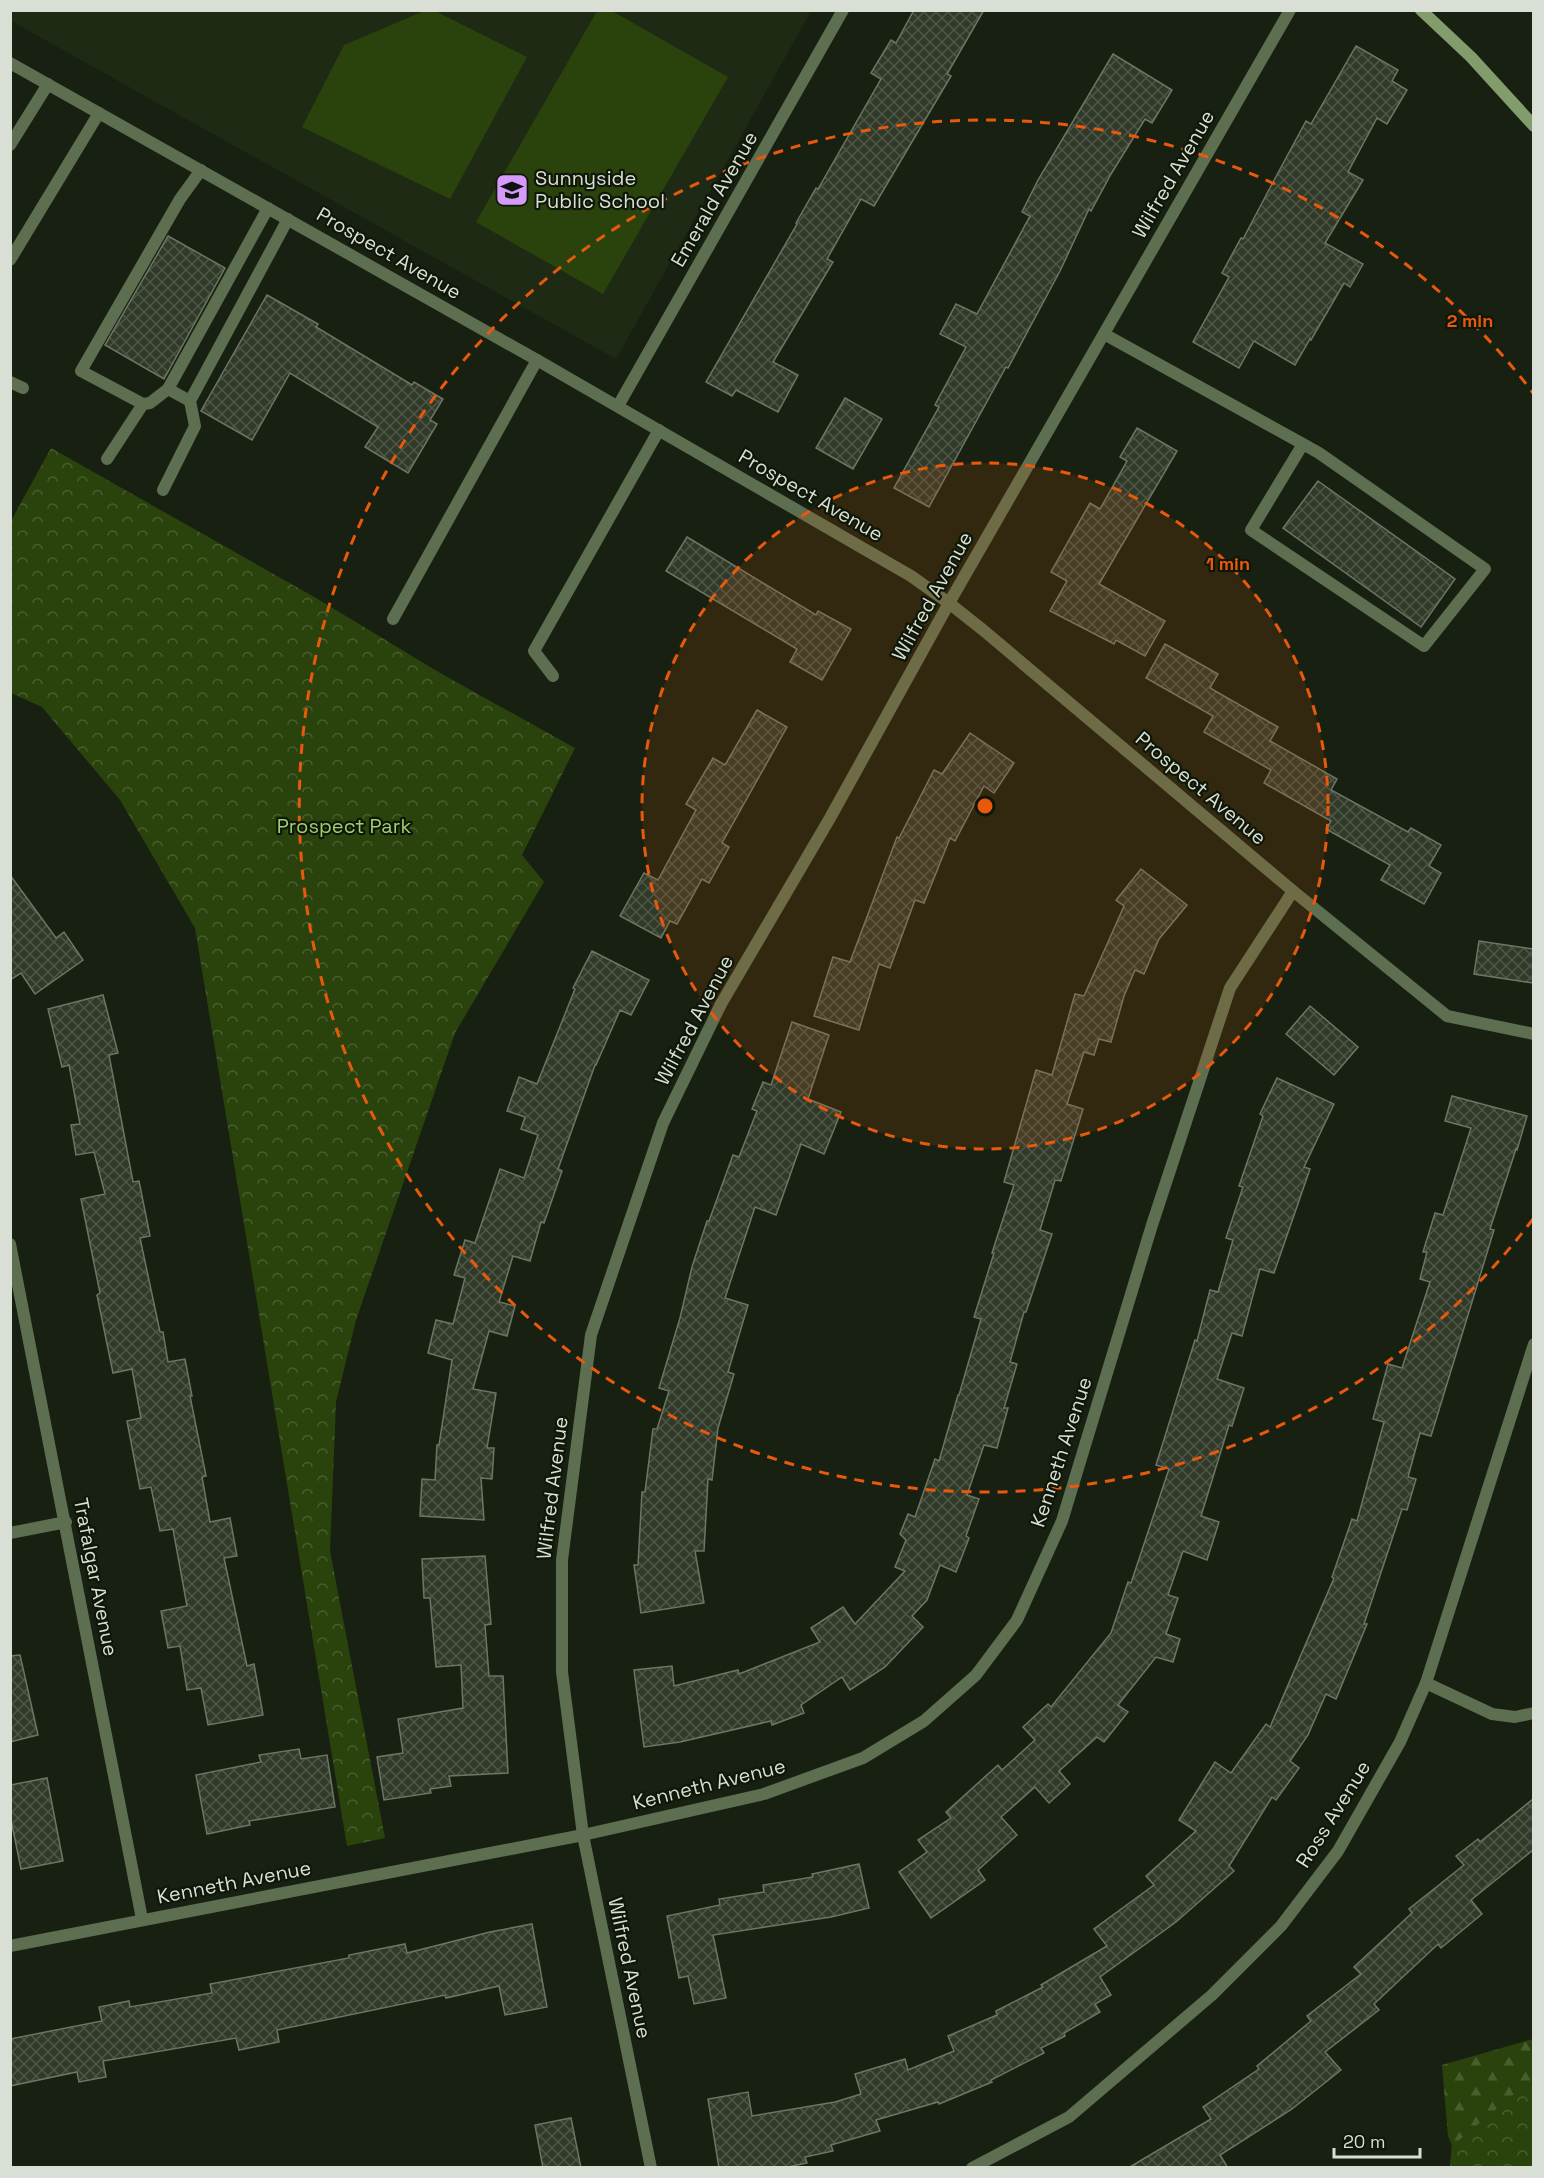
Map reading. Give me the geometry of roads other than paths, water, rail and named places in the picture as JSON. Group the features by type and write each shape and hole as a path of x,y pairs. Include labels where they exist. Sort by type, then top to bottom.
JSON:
{"main road":[{"path":"1421,10 1471,57 1533,126"}],"street":[{"name":"Emerald Avenue","path":"618,406 843,10"},
{"name":"Wilfred Avenue","path":"651,2168 583,1834 562,1672 562,1560 591,1335 668,1113 721,1004 830,818 949,603 1290,10"},
{"name":"Prospect Avenue","path":"10,63 618,406 911,576 949,603 1447,1017 1533,1034"},
{"path":"10,146 48,84"},
{"path":"10,260 99,112"},
{"path":"201,170 180,199 81,371 143,404 150,403 168,389 268,208"},
{"path":"163,490 195,426 190,401 288,219"},
{"path":"1104,333 1303,444 1485,569 1424,646 1251,530 1303,444"},
{"path":"393,619 537,360"},
{"path":"10,382 23,388"},
{"path":"168,389 190,401"},
{"path":"107,459 143,404"},
{"path":"553,676 534,651 659,430"},
{"name":"Kenneth Avenue","path":"10,1946 583,1834 764,1794 864,1758 924,1721 976,1675 1017,1620 1062,1521 1152,1225 1230,988 1293,891"},
{"name":"Trafalgar Avenue","path":"10,1244 142,1919"},
{"name":"Ross Avenue","path":"972,2168 1069,2117 1212,1995 1281,1926 1338,1851 1400,1742 1426,1683 1533,1344"},
{"path":"10,1533 66,1522"},
{"path":"1426,1683 1492,1714 1515,1717 1533,1713"}],"place":[{"name":"Sunnyside Public School","path":"512,190"}],"park label":[{"name":"Prospect Park","path":"344,826"}]}
